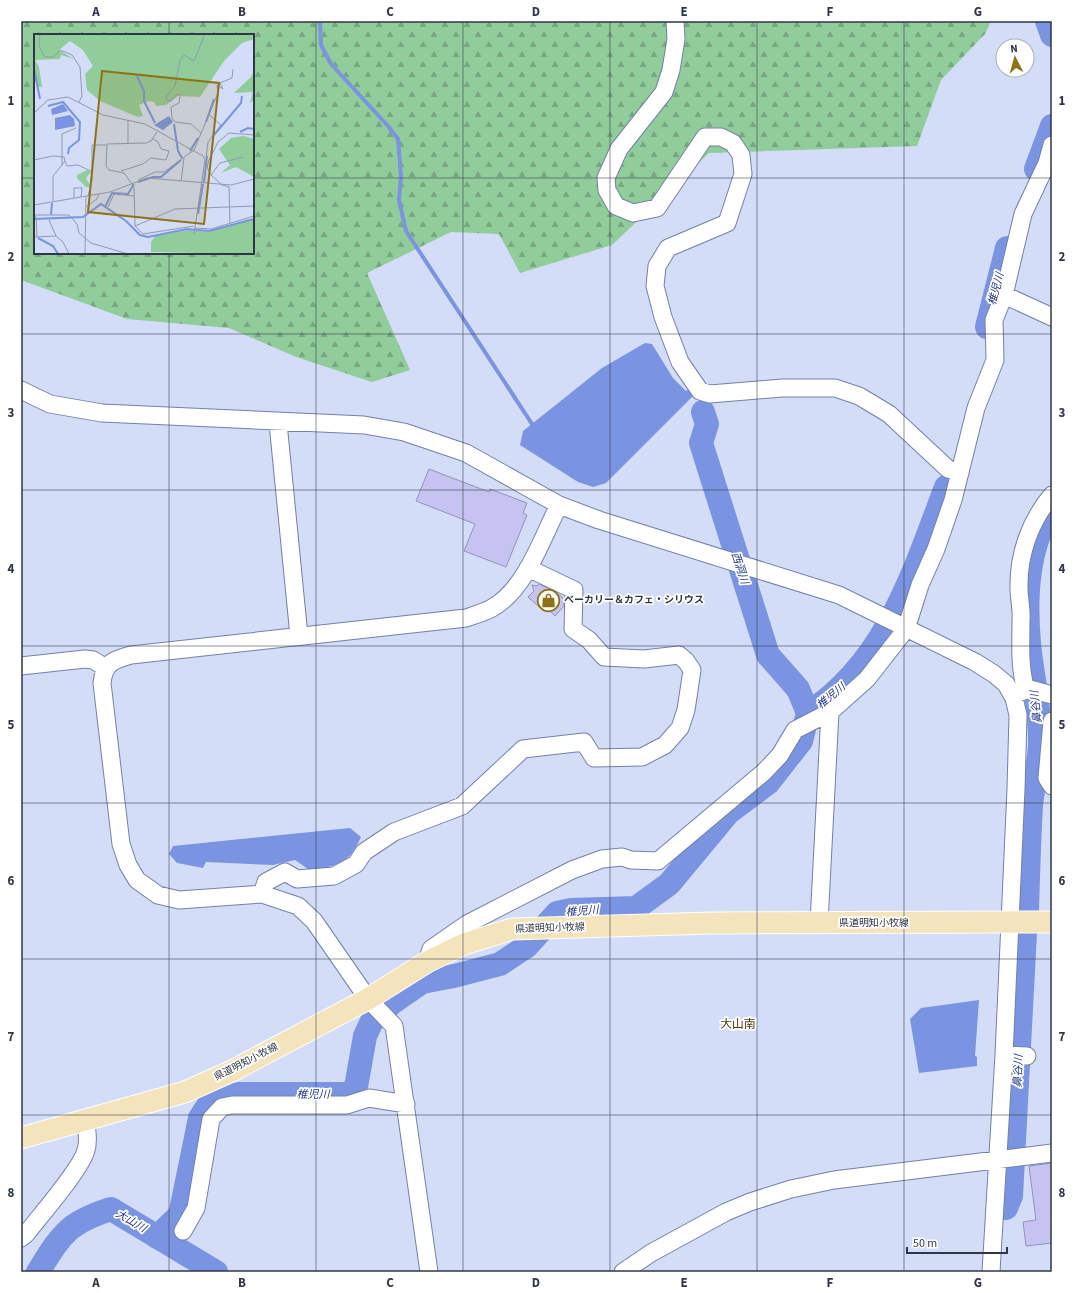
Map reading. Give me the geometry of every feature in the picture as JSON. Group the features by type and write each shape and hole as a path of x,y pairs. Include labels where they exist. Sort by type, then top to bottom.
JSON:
{"main road":[{"name":"県道明知小牧線","path":"21,1138 192,1089 376,1006 426,962 464,944 496,932 530,927 558,928 712,923 1052,922"}],"street":[{"path":"675,21 676,39 671,70 664,92 619,149 606,178 607,190 616,206 633,213 657,208 705,137 721,137 733,143 741,155 743,174 727,223 668,248 657,266 655,286 663,317 680,362 700,391 710,394 782,388 835,388 859,396 889,414 948,469 960,473"},
{"path":"426,962 431,949 467,924 572,870 602,859 622,857 631,860 658,861 764,772 780,755 794,730 830,712 867,679 902,627 936,549 953,500 976,408 995,360 994,320 1004,294 1023,214 1047,163 1052,145"},
{"path":"1004,294 1052,317"},
{"path":"21,390 50,404 102,413 278,423 364,426 404,432 466,453 559,505 600,520 714,554 839,595 994,674 1006,684 1033,692"},
{"path":"278,423 299,636"},
{"path":"1033,692 1021,674 1022,613 1019,589 1021,564 1032,525 1052,495"},
{"path":"429,1272 394,1026 376,1006 314,921 298,906 262,894 180,900 158,895 137,880 128,865 121,844 102,683 103,675 106,668 115,659 131,655 466,618 492,608 511,594 523,578 559,505"},
{"path":"262,894 266,882 285,872 297,879 334,876 356,864 364,852 394,832 462,806 523,749 584,742 594,758 642,757 665,745 680,728 686,710 692,670 686,661 679,655 644,659 604,657 589,640 573,629 574,590 528,568"},
{"path":"21,666 85,659 93,660 106,668"},
{"path":"991,1272 1009,1158 1007,1055 1010,922 1018,715 1033,692"},
{"path":"819,923 830,712"},
{"path":"1052,721 1047,778 1052,786"},
{"path":"1007,1055 1027,1056"},
{"path":"183,1232 196,1208 211,1119 222,1107 232,1105 347,1105 369,1098 406,1104"},
{"path":"21,1238 26,1234 75,1170 86,1151 87,1131 85,1119"},
{"path":"623,1272 651,1253 726,1212 750,1202 791,1189 834,1180 1052,1153"}],"green space":[{"path":"21,21 991,21 985,34 941,80 917,146 709,153 612,245 520,273 499,234 451,232 367,273 410,370 372,382 296,357 229,328 127,319 21,280"}],"water":[{"path":"645,343 652,344 673,378 686,391 690,388 695,394 606,483 593,487 578,482 520,445 523,431 602,368"},
{"path":"350,828 361,837 352,853 336,865 311,871 295,860 273,865 206,862 203,868 177,863 169,854 173,846"},
{"path":"979,1000 975,1056 977,1057 977,1066 919,1073 910,1019 921,1008"}],"building":[{"path":"429,469 489,492 490,489 527,503 523,513 527,515 506,567 464,551 475,524 416,501"},
{"name":"ベーカリー＆カフェ・シリウス","path":"539,584 556,592 564,599 564,606 555,616 549,610 544,611 528,597 534,591 532,585 537,586"},
{"path":"1052,1163 1052,1243 1026,1246 1023,1222 1036,1220 1029,1166"}],"waterway":[{"path":"320,21 321,45 331,64 388,126 398,139 401,176 399,200 406,231 532,424 536,425"},
{"name":"椎児川","path":"1047,21 1052,35"},
{"name":"椎児川","path":"1036,169 1052,126"},
{"name":"椎児川","path":"987,327 1007,248"},
{"name":"西洞川","path":"703,412 707,424 701,443 768,655 798,689 808,713"},
{"name":"椎児川","path":"157,1237 178,1217 181,1211 200,1118 209,1104 218,1098 239,1094 349,1094 356,1087 365,1036 372,1021 393,1002 422,982 454,976 500,964 527,946 557,913 571,910 636,908 669,884 728,813 768,783 801,741 808,713 835,692 858,668 878,641 895,612 909,582 946,487"},
{"name":"鼻谷川","path":"1027,910 1031,805 1040,745 1038,706 1029,643 1027,608 1028,591 1037,540 1052,508"},
{"name":"鼻谷川","path":"1006,1208 1011,1196 1025,933"},
{"name":"大山川","path":"38,1272 60,1239 75,1225 84,1219 111,1209 216,1272"}],"place":[{"name":"ベーカリー＆カフェ・シリウス","path":"548,600"}],"district":[{"name":"大山南","path":"738,1024"}]}
